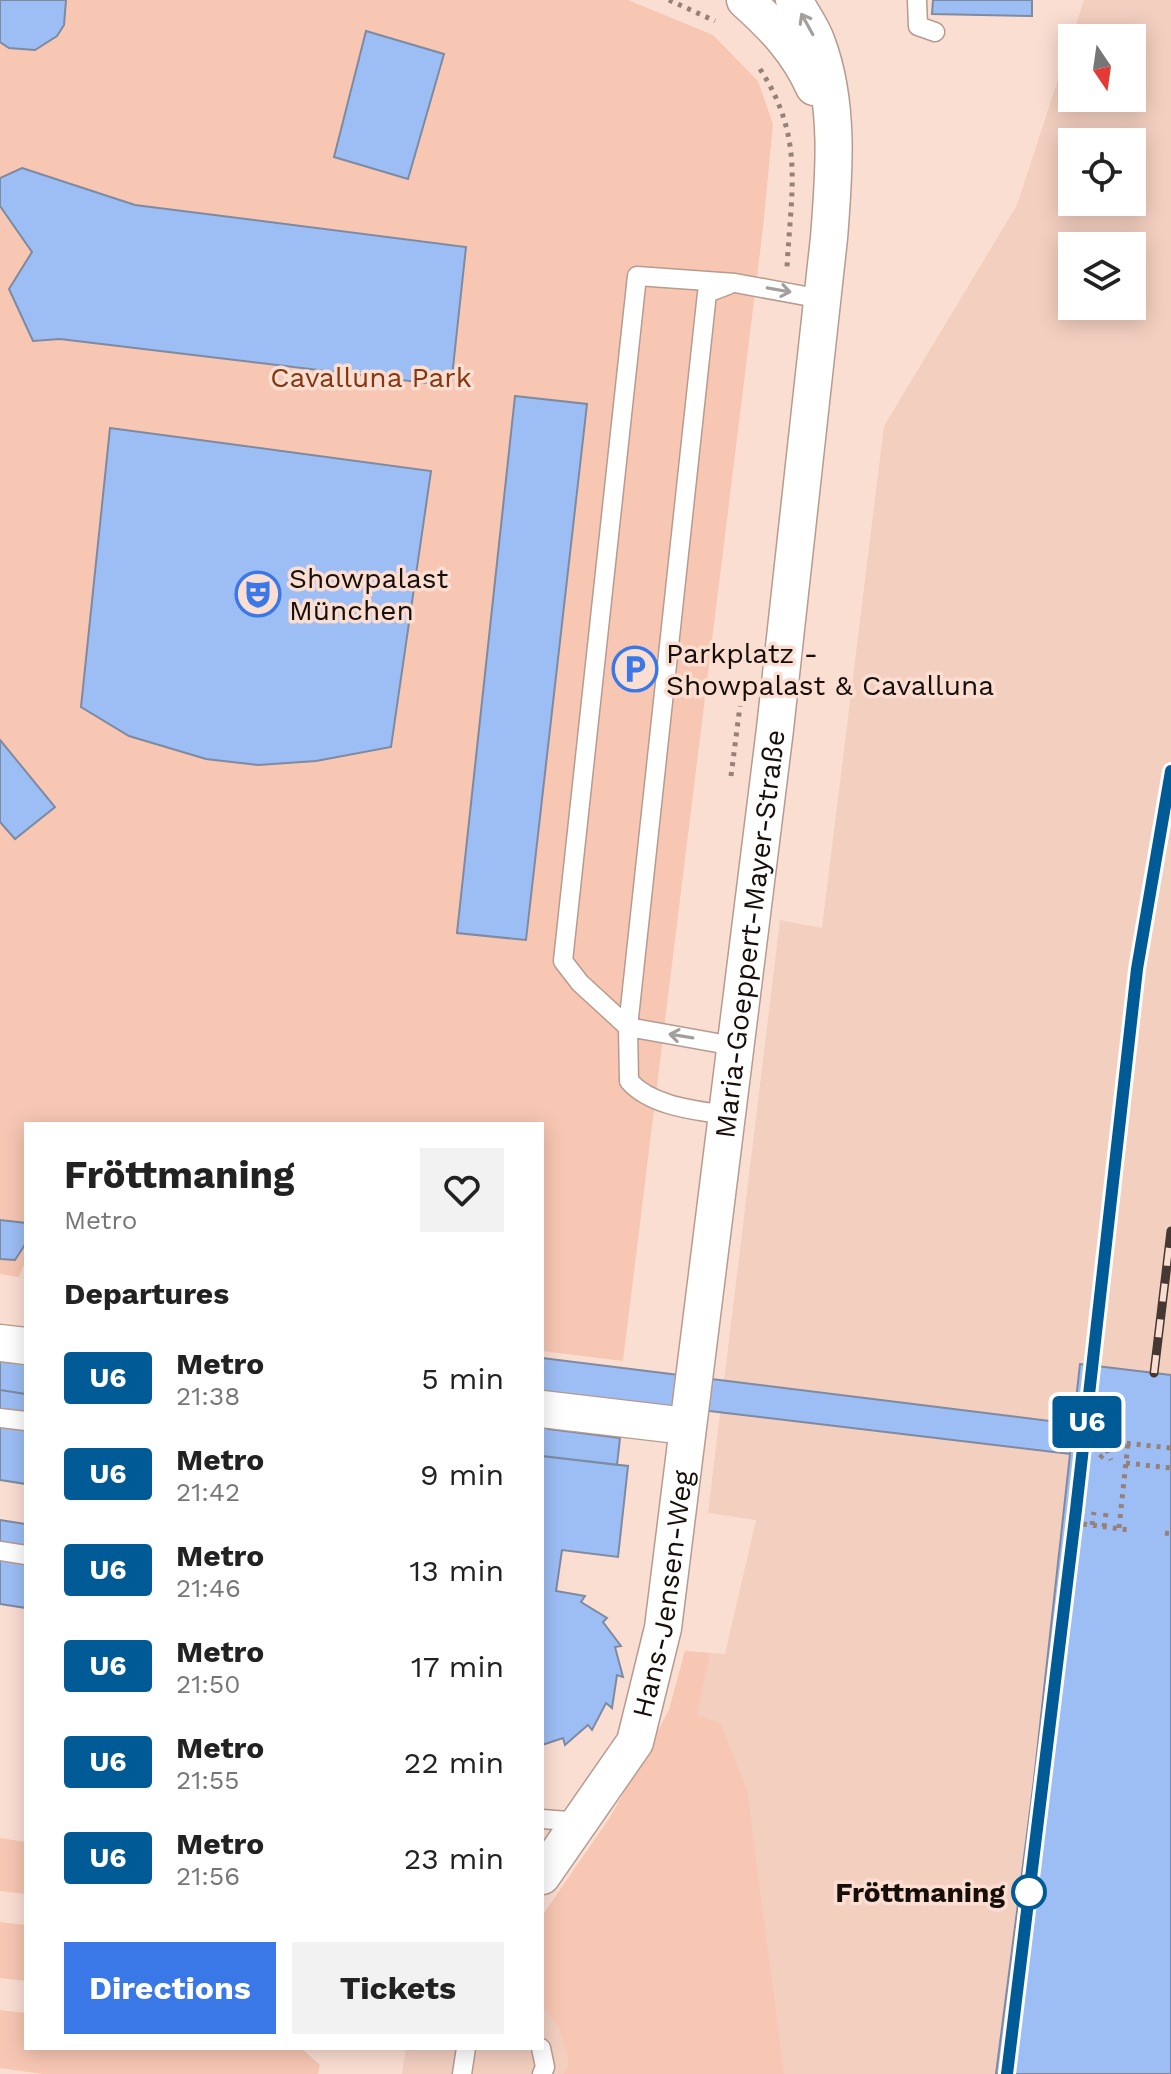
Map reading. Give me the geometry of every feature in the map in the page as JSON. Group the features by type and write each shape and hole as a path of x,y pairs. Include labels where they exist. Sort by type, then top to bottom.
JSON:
{"street":[{"name":"Maria-Goeppert-Mayer-Straße","path":"686,1426 775,729 832,192 830,88 817,41 794,0"},
{"name":"Maria-Goeppert-Mayer-Straße","path":"735,14 781,33 804,66 821,103 832,154"},
{"path":"0,1343 24,1346"},
{"path":"544,1409 686,1426"},
{"name":"Hans-Jensen-Weg","path":"544,1873 635,1742 663,1628 686,1426"}],"lane":[{"path":"917,0 918,26 935,32"},
{"path":"734,1046 628,1027 580,983 563,961 637,276 735,283 822,299"},
{"path":"726,1115 691,1109 640,1093 629,1081 628,1027 707,293 735,283"},
{"path":"0,1418 24,1421"},
{"path":"0,1551 24,1555"},
{"path":"544,1819 582,1822"},
{"path":"462,2074 466,2050"},
{"path":"541,2050 545,2067 542,2074"}],"path":[{"path":"669,0 713,19 735,14"},
{"path":"755,62 773,88 791,134 785,291"},
{"path":"730,786 741,694"},
{"path":"1077,1438 1171,1448"},
{"path":"1108,1441 1111,1460"},
{"path":"1119,1528 1128,1443"},
{"path":"1100,1458 1107,1450"},
{"path":"1126,1463 1171,1468"},
{"path":"1092,1525 1094,1512"},
{"path":"1104,1527 1106,1513"},
{"path":"1083,1524 1129,1530"}],"shaded area":[{"path":"1084,0 1171,0 1171,2074 402,2074 406,2050 544,2050 544,1913 609,1819 645,1756 669,1710 685,1651 725,1654 756,1520 708,1513 780,920 822,928 884,426 1017,205 1058,80 1058,112 1146,112 1146,24 1076,24"}],"green space":[{"name":"Cavalluna Park","path":"0,0 628,0 713,35 758,81 773,124 763,228 623,1361 544,1351 544,1122 24,1122 24,1264 19,1277 0,1274"},
{"path":"685,1651 710,1653 697,1715 720,1723 747,1790 784,2074 564,2074 569,2063 559,2026 544,2009 544,1913 609,1819 669,1710"},
{"path":"0,1838 24,1842 24,1894 0,1891"},
{"path":"0,1922 24,1925 24,1981 0,1978"},
{"path":"0,2010 24,2013 24,2050 303,2050 320,2065 318,2074 43,2074 0,2068"}],"building":[{"path":"0,0 66,0 64,25 57,36 35,50 9,48 0,42"},
{"path":"933,0 1032,0 1032,16 932,14"},
{"path":"366,31 444,54 408,179 334,157"},
{"path":"22,168 135,205 466,247 451,386 60,339 33,341 9,289 32,252 0,206 0,178"},
{"path":"515,396 587,404 526,940 457,933"},
{"path":"110,428 431,471 391,747 316,761 258,765 206,759 129,736 81,707"},
{"path":"0,740 55,807 15,839 0,822"},
{"path":"0,1220 24,1223 24,1246 15,1260 0,1259"},
{"path":"0,1355 24,1358 24,1394 0,1390"},
{"path":"544,1358 1074,1424 1070,1454 544,1391"},
{"path":"1080,1364 1171,1375 1171,2074 996,2074 1034,1780"},
{"path":"0,1390 24,1394 24,1484 0,1480"},
{"path":"544,1421 549,1422 548,1429 620,1438 617,1465 544,1456"},
{"path":"544,1456 628,1466 618,1557 562,1550 556,1591 585,1596 581,1602 607,1618 603,1622 621,1646 615,1647 623,1677 617,1675 612,1708 606,1703 592,1730 588,1725 565,1745 563,1738 544,1744"},
{"path":"0,1520 24,1524 24,1608 0,1604"}],"railway":[{"path":"1093,1365 1137,969 1171,771"},
{"path":"1154,1373 1171,1231"}],"metro line":[{"name":"U6","path":"1007,2074 1076,1510 1137,969 1171,771"}],"place":[{"name":"Showpalast München","path":"258,594"},
{"name":"Parkplatz - Showpalast & Cavalluna","path":"635,669"},
{"name":"Fröttmaning","path":"1029,1892"}]}
